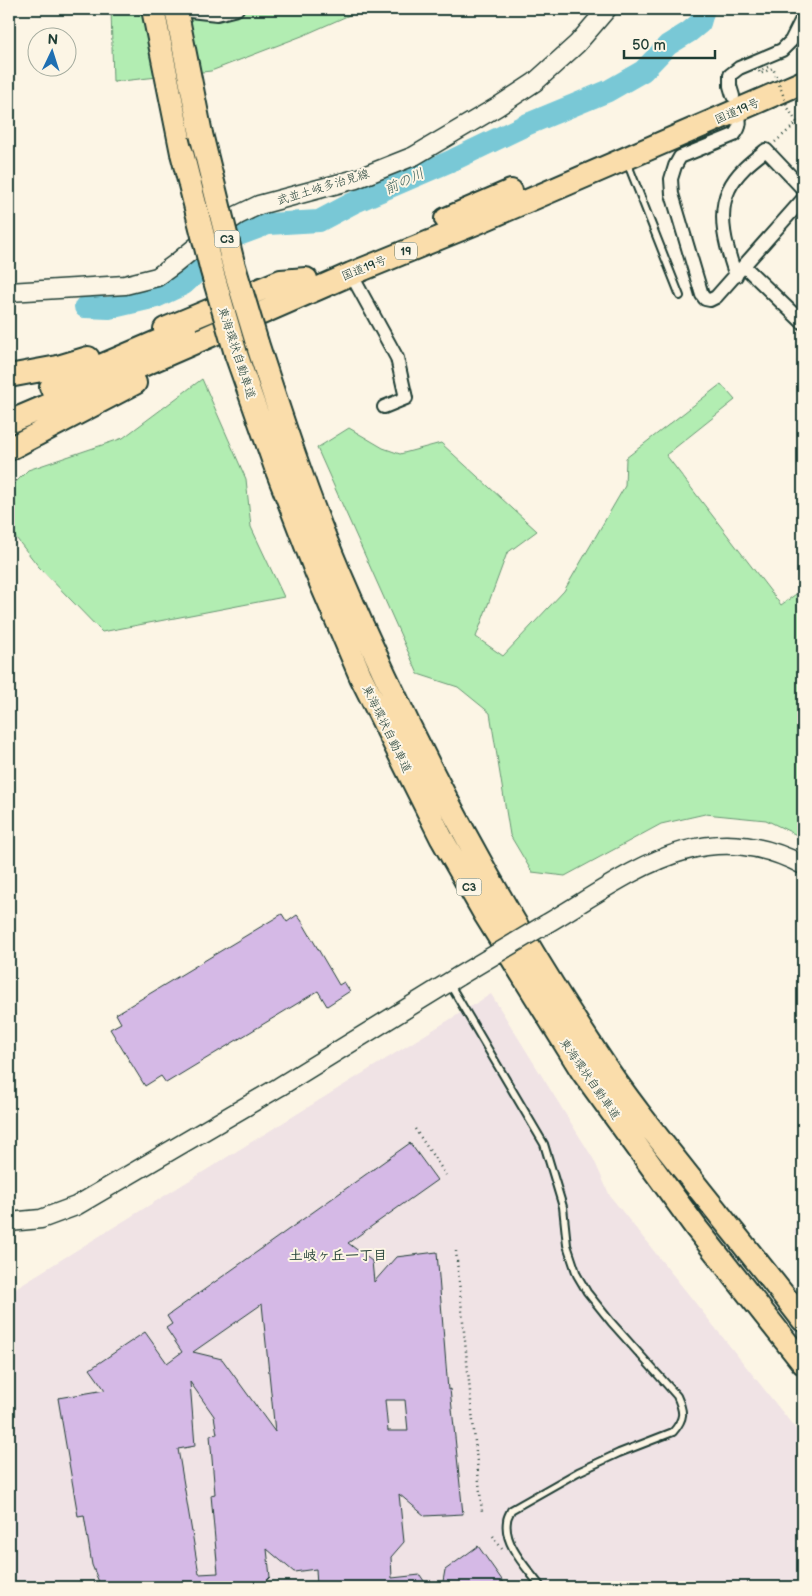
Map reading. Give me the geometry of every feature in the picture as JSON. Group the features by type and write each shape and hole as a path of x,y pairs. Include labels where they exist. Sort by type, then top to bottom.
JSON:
{"highway":[{"name":"東海環状自動車道","path":"153,9 182,153 212,271 236,354 276,468 332,608 370,694 450,853 495,932 582,1071 697,1229 803,1362"},
{"name":"東海環状自動車道","path":"182,10 201,134 231,254 257,342 298,465 338,570 383,672 492,884 580,1029 633,1105 803,1320"},
{"name":"国道19号","path":"9,422 350,274 481,221 625,159 735,104 803,67"},
{"name":"国道19号","path":"9,406 306,279 735,104 803,82"},
{"name":"19","path":"9,376 58,367 113,350 281,281 306,279"},
{"name":"19","path":"9,449 213,344 244,321"}],"street":[{"path":"182,10 217,14 237,9"},
{"name":"武並土岐多治見線","path":"9,292 125,285 157,277 219,228 238,215 259,205 356,179 414,156 497,107 535,82 577,44 607,9"},
{"path":"803,17 791,41 782,50 739,68 730,75 730,86 740,119 738,131 734,135 680,157 675,166 671,179 672,194 702,295 705,299 710,300 716,297 803,199"},
{"path":"736,276 727,249 723,222 729,189 747,165 766,150 803,189"},
{"path":"744,266 803,323"},
{"path":"350,274 397,358 406,398 384,406"},
{"path":"9,1222 41,1219 76,1206 279,1087 454,979 648,864 671,854 692,848 717,844 739,844 765,849 786,856 803,865"}],"lane":[{"path":"625,159 680,296"},
{"path":"454,979 544,1144 563,1207 567,1245 577,1275 587,1292 611,1322 677,1396 682,1408 682,1417 679,1425 673,1432 578,1472 511,1510 507,1521 508,1535 513,1548 541,1587"}],"path":[{"path":"766,150 797,123 788,108 773,68 760,74 759,71 768,67"},
{"path":"415,1129 446,1175"},
{"path":"456,1251 482,1512"}],"shaded area":[{"path":"491,994 594,1160 610,1196 803,1438 803,1587 9,1587 9,1292"},
{"path":"803,1171 803,1243 794,1233"}],"green space":[{"path":"111,9 363,9 302,36 211,71 113,82"},
{"path":"202,379 246,479 251,527 284,597 102,632 39,567 9,529 9,489 28,470 123,438"},
{"path":"721,384 735,400 666,455 781,605 803,589 803,838 766,820 705,814 661,824 565,876 532,872 510,835 490,713 458,687 418,674 317,448 349,428 383,448 400,454 441,443 537,531 507,553 476,637 503,656 564,591 625,486 626,458"}],"building":[{"path":"282,914 287,922 297,915 339,985 344,982 350,991 327,1006 318,991 166,1083 161,1076 145,1086 110,1029 121,1023 116,1014"},
{"path":"410,1143 437,1180 348,1243 372,1261 374,1282 396,1257 437,1252 448,1390 450,1389 463,1514 425,1516 399,1494 404,1542 391,1557 392,1578 420,1575 428,1587 317,1587 316,1569 294,1572 267,1549 270,1577 260,1587 101,1587 92,1565 84,1515 78,1516 58,1398 105,1390 90,1369 145,1332 167,1363 182,1352 166,1328 172,1324 167,1316","holes":["262,1304 275,1432 222,1359 193,1352","190,1382 214,1416 217,1434 210,1435 215,1494 211,1495 218,1573 199,1574 178,1449 195,1446","385,1400 405,1400 408,1431 388,1431"]},
{"path":"478,1546 507,1587 442,1587 445,1570"}],"waterway":[{"name":"前の川","path":"85,307 109,308 156,297 184,284 236,236 268,224 319,221 353,203 453,160 528,124 608,91 643,71 668,45 700,23 704,9"}],"district":[{"name":"土岐ヶ丘一丁目","path":"338,1255"}]}
